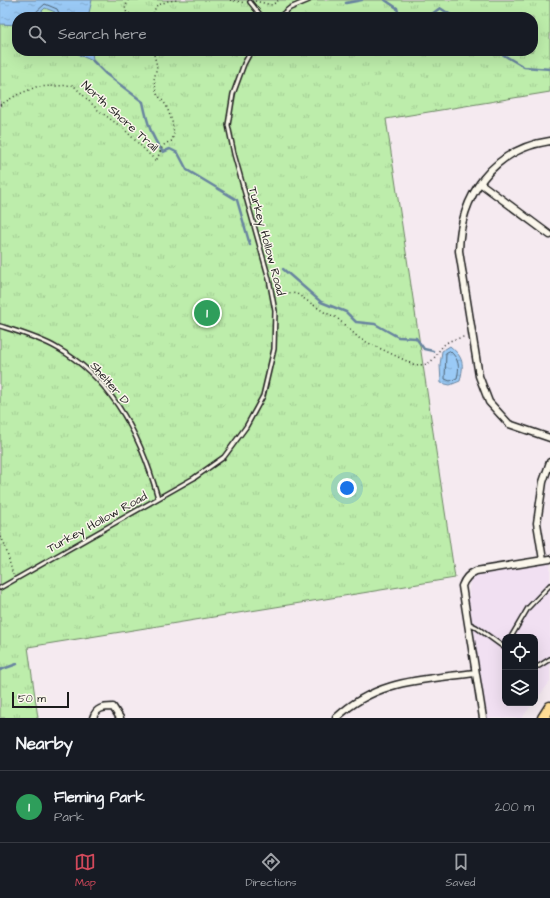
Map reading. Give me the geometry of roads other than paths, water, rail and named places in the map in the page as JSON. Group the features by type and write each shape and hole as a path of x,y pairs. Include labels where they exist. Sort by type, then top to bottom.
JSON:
{"main road":[{"path":"543,718 550,707"}],"street":[{"path":"550,141 510,154 486,174 469,199 459,233 459,251 479,376 489,402 509,424 550,438"},
{"path":"480,183 550,235"},
{"path":"543,560 537,523 543,482 550,462"},
{"path":"483,718 462,586 464,580 470,573 476,571 550,559"},
{"path":"336,718 369,693 382,688 408,682 475,673"},
{"path":"92,718 95,713 103,707 113,707 120,718"}],"lane":[{"path":"285,12 290,8 308,0"},
{"path":"250,2 258,12"},
{"name":"Turkey Hollow Road","path":"0,588 194,478 224,457 246,427 263,396 274,349 275,311 273,298 234,154 228,125 233,94 248,56"},
{"name":"Shelter D","path":"0,326 56,347 77,360 96,378 120,405 135,434 152,477 158,498"},
{"path":"513,634 528,608 550,584"},
{"path":"468,623 502,646"},
{"path":"538,666 550,659"}],"water":[{"path":"0,0 92,0 89,12 55,12 45,8 41,12 12,12 12,25 0,24"},
{"path":"81,56 92,56 93,61"},
{"path":"450,346 458,354 462,362 462,370 460,381 450,385 441,383 440,365 442,351"}],"waterway":[{"path":"346,3 362,0"},
{"path":"385,0 397,8 398,12"},
{"path":"435,12 440,8 446,12"},
{"path":"505,56 524,67 550,69"},
{"path":"93,61 106,74 143,102 146,116 155,141 163,152 170,149 178,153 187,170 237,200 250,245"},
{"path":"283,269 321,302 346,312 356,322 375,324 398,337 416,338 424,349 433,351"},
{"path":"0,670 17,664"}],"place":[{"name":"Fleming Park","path":"207,313"}]}
